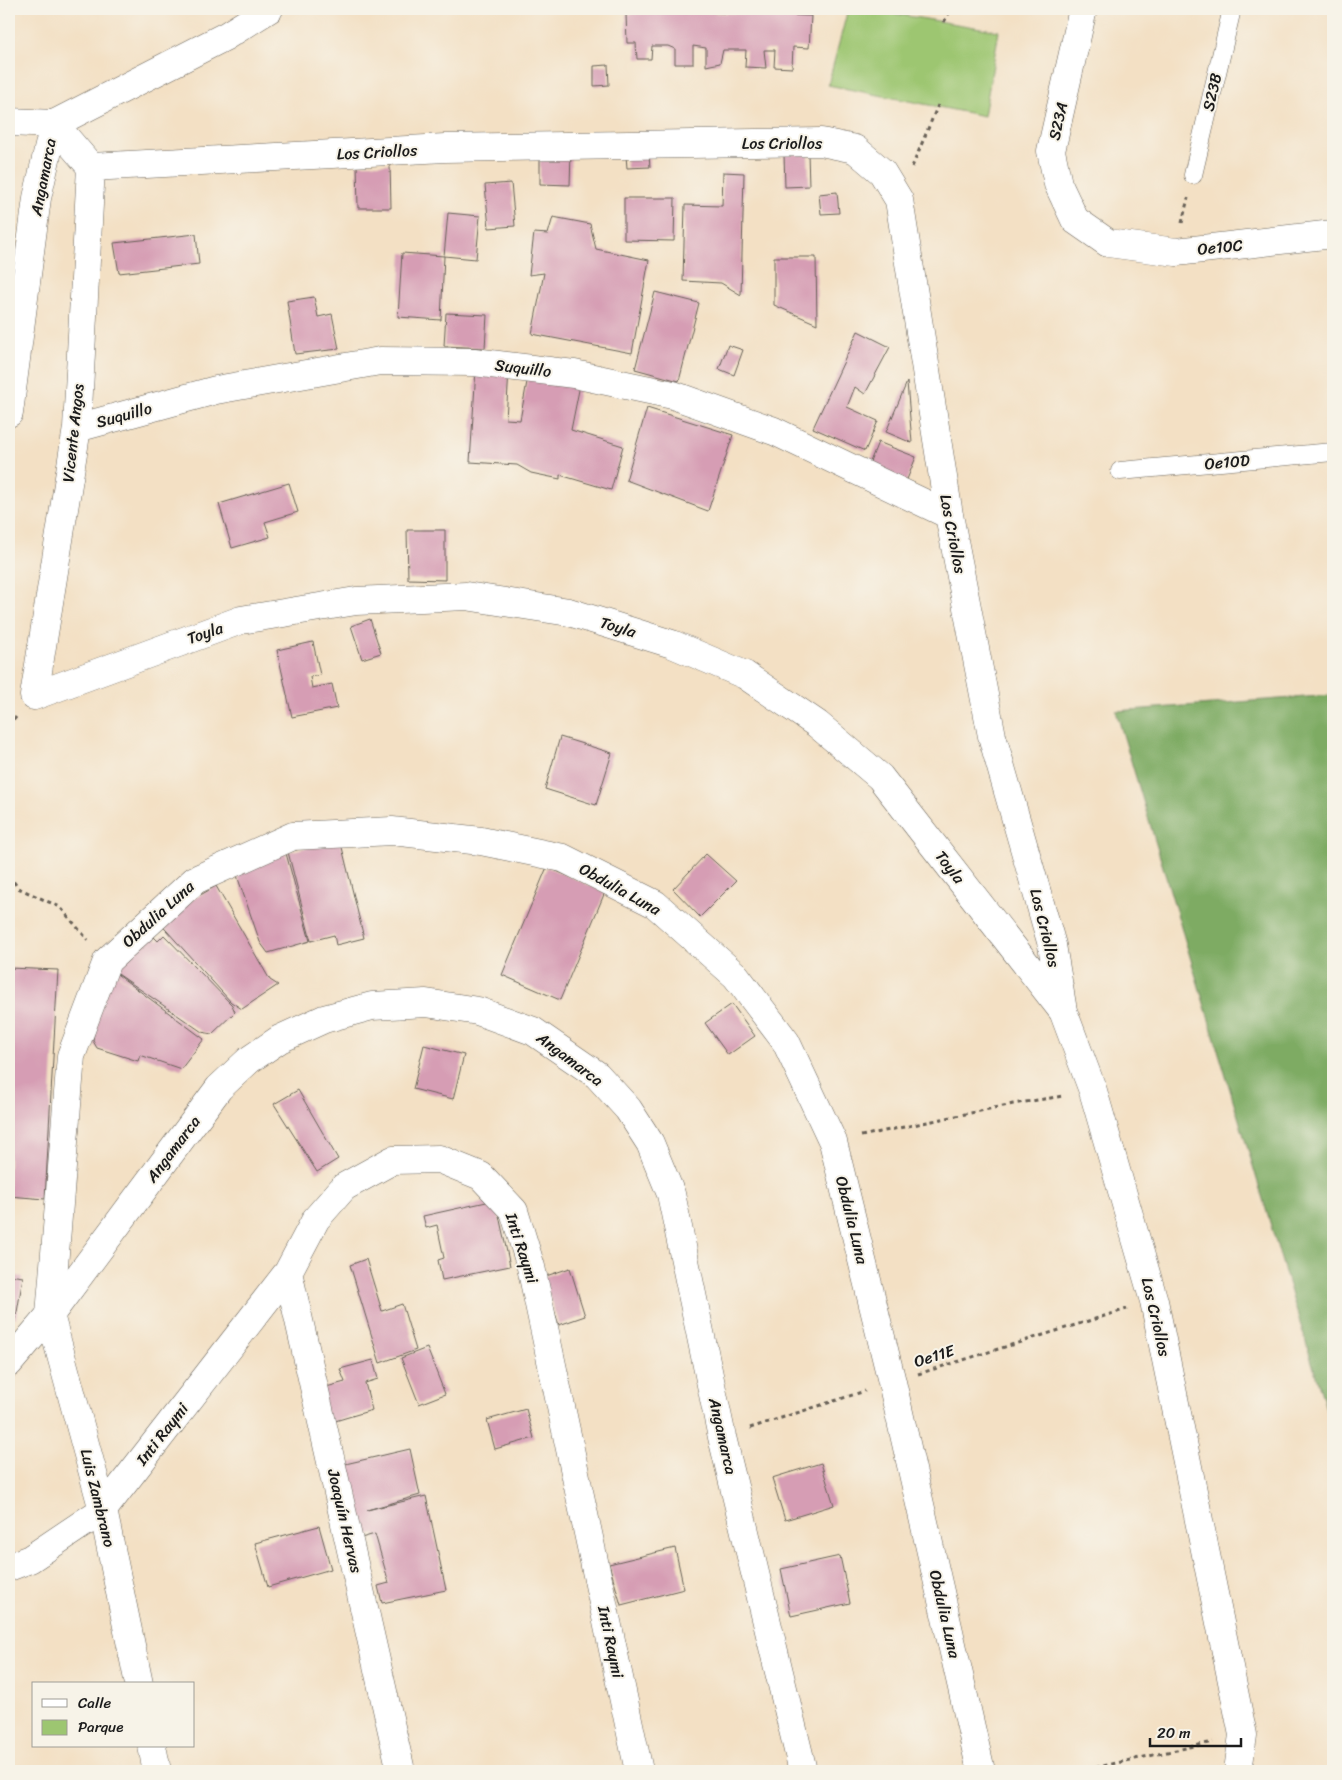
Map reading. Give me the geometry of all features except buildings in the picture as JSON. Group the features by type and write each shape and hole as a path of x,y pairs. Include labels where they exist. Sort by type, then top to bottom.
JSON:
{"street":[{"name":"Angamarca","path":"9,413 37,198 54,124 226,36 269,9"},
{"name":"S23A","path":"1083,9 1051,151 1058,184 1075,220 1108,243"},
{"path":"9,122 54,124 91,167"},
{"name":"Los Criollos","path":"91,167 445,148 821,142 855,149 882,172 899,200 949,515 992,736 1052,945 1063,1011 1093,1091 1154,1301 1243,1735 1238,1771"},
{"name":"Vicente Angos","path":"34,696 76,428 91,167"},
{"name":"Oe10C","path":"1108,243 1176,252 1333,234"},
{"name":"Suquillo","path":"76,428 216,390 380,361 474,362 574,374 673,396 774,431 949,515"},
{"name":"Toyla","path":"34,696 241,620 356,601 466,596 569,612 672,644 744,675 817,724 880,777 1063,1011"},
{"name":"Obdulia Luna","path":"50,1315 71,1056 107,961 195,880 294,836 392,831 480,841 563,858 655,904 736,976 786,1042 833,1142 892,1382 982,1771"},
{"name":"Angamarca","path":"9,1362 50,1315 219,1088 249,1060 280,1039 324,1019 372,1006 426,1003 478,1011 533,1031 597,1075 628,1109 650,1143 672,1194 722,1437 803,1771"},
{"name":"Inti Raymi","path":"9,1567 30,1559 102,1510 288,1272 316,1219 344,1187 393,1160 439,1159 481,1176 514,1212 531,1267 639,1771"},
{"name":"Joaquín Hervas","path":"288,1272 401,1771"},
{"name":"Luis Zambrano","path":"50,1315 102,1510 139,1682"},
{"path":"152,1748 157,1771"}],"lane":[{"name":"S23B","path":"1193,175 1232,9"},
{"name":"Oe10D","path":"1120,471 1333,452"}],"path":[{"path":"944,22 952,9"},
{"path":"899,200 938,105"},
{"path":"1176,252 1193,175"},
{"path":"9,875 18,888 60,907 107,961"},
{"path":"833,1142 1013,1104 1093,1091"},
{"name":"Oe11E","path":"722,1437 1154,1301"},
{"path":"1080,1771 1243,1735"}],"green space":[{"path":"848,9 865,9 999,31 984,116 828,85"},
{"path":"1333,695 1333,1432 1116,711"}]}
